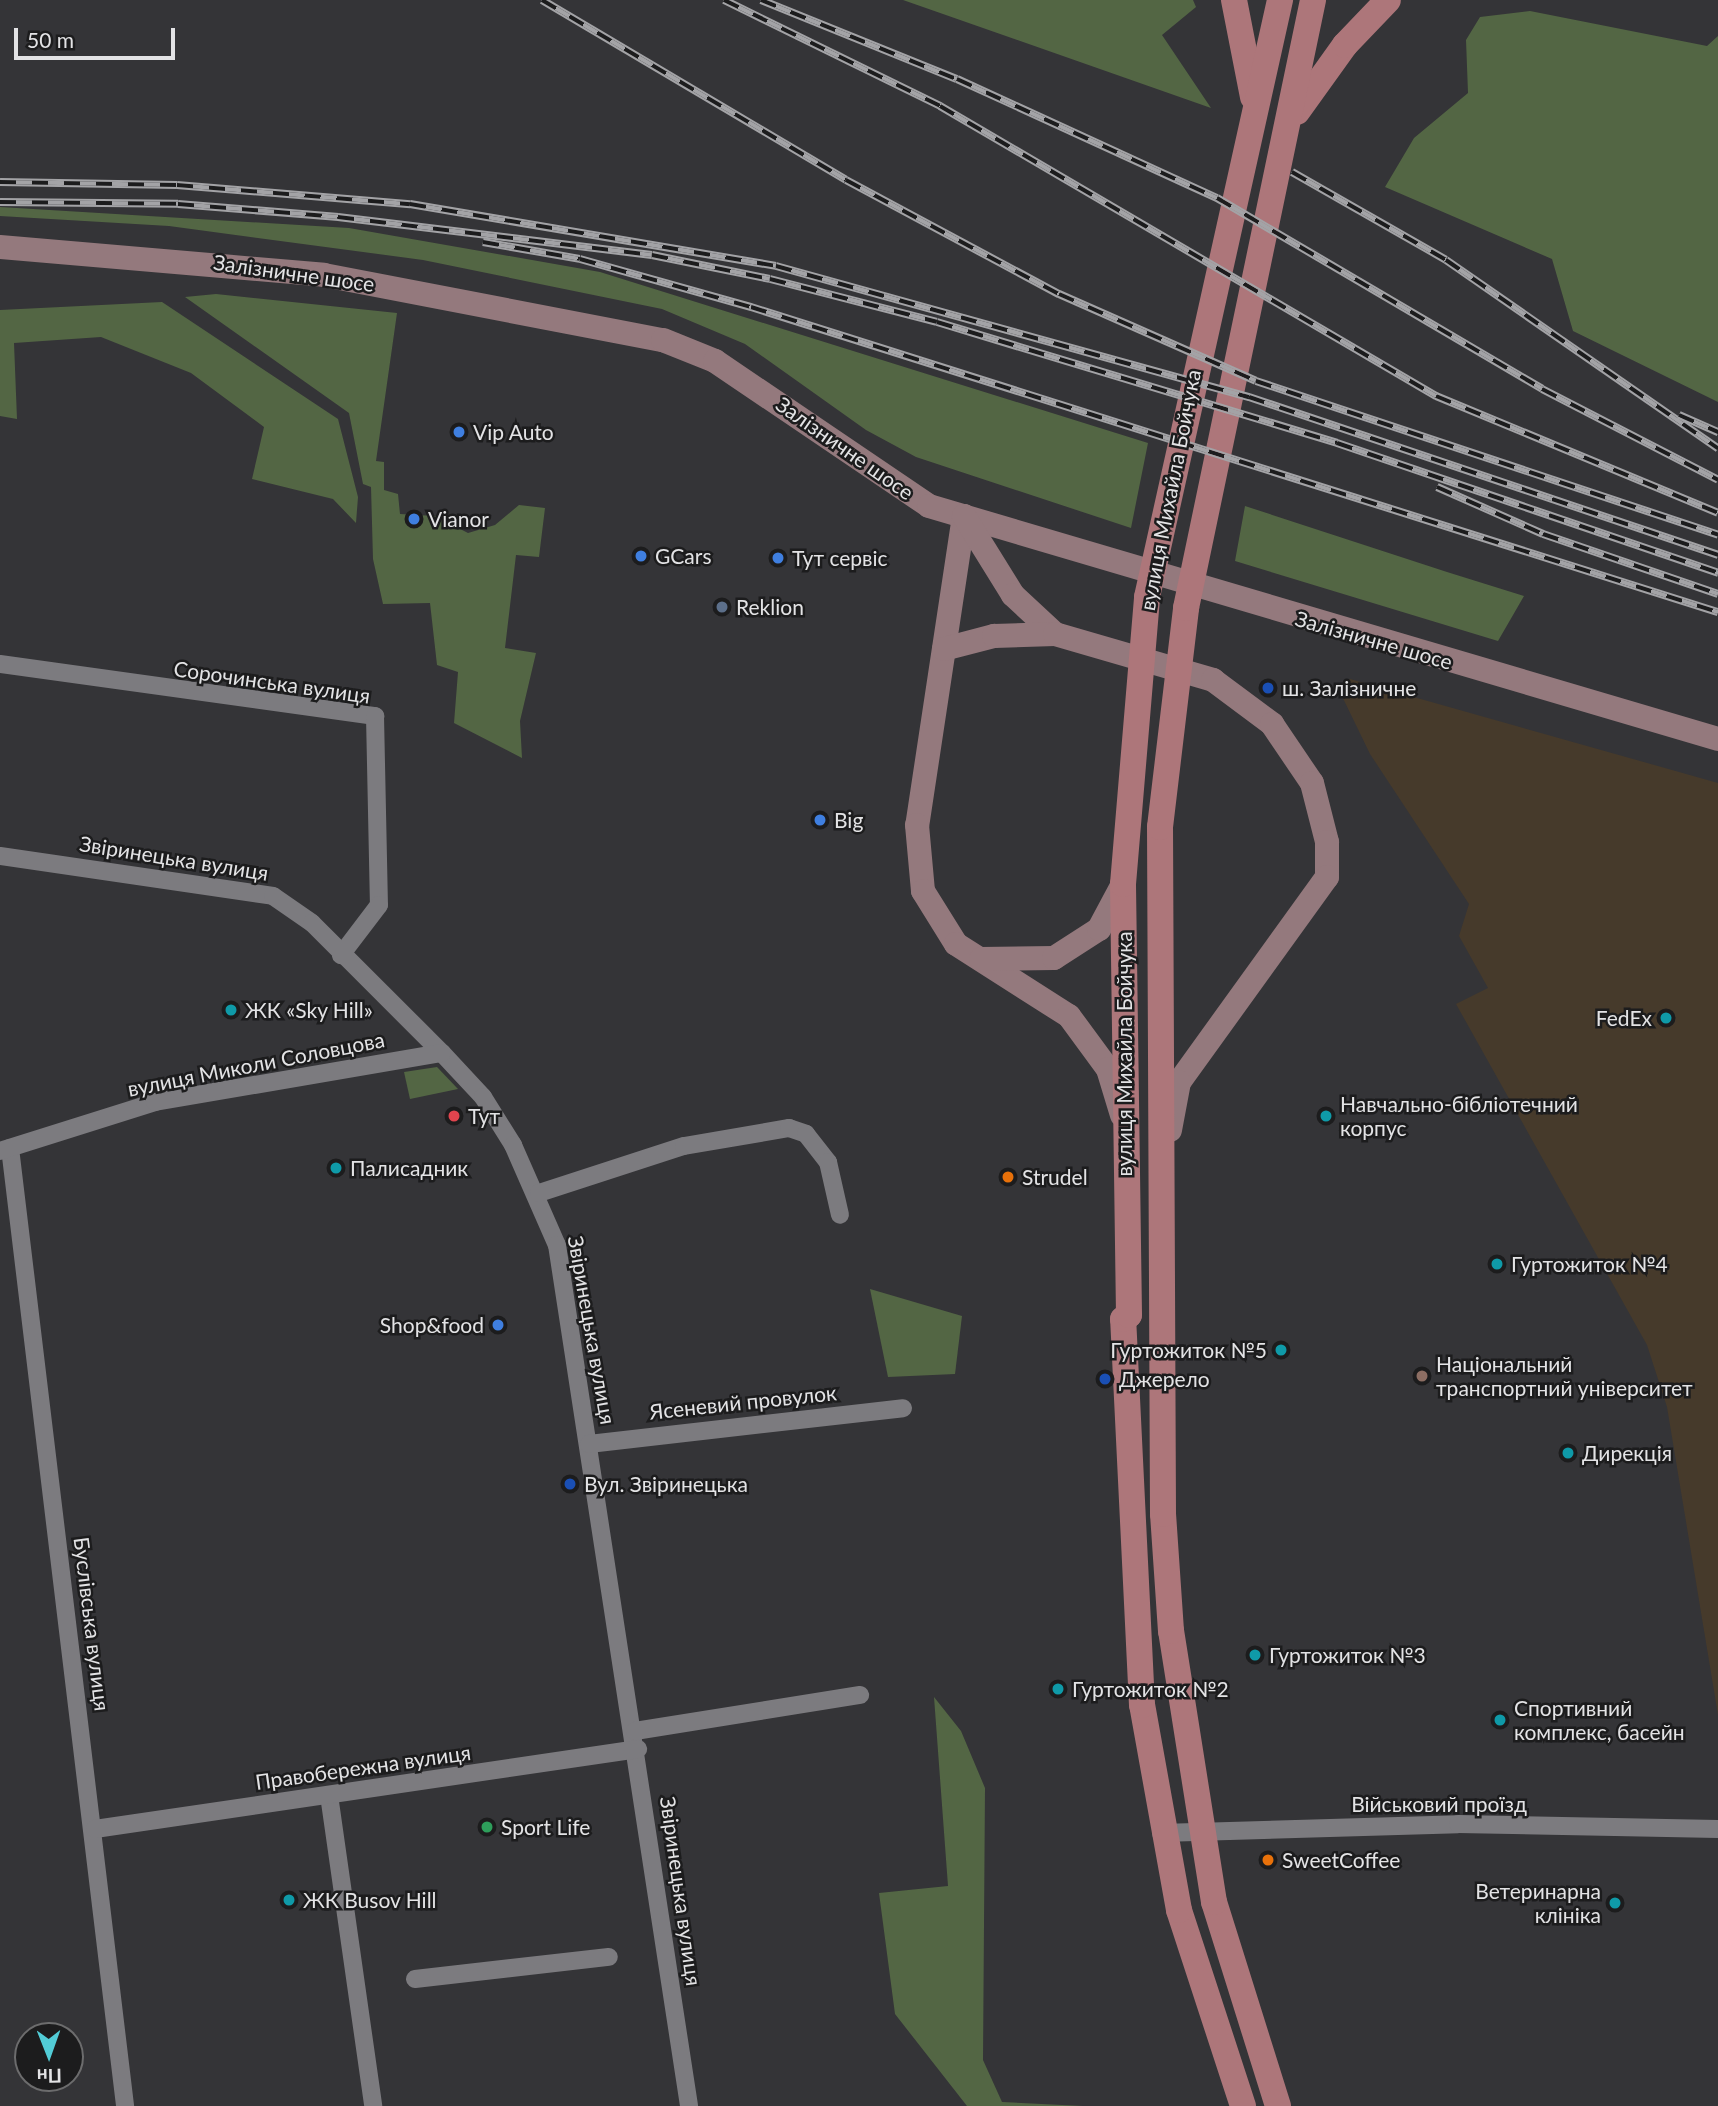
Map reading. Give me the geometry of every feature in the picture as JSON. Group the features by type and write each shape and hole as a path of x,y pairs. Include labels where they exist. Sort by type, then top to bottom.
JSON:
{"main road":[{"path":"1234,0 1255,106"},
{"name":"вулиця Михайла Бойчука","path":"1243,2106 1198,1978 1161,1833 1142,1704 1129,1528 1122,1116 1123,884 1125,816 1147,597 1280,0"},
{"name":"вулиця Михайла Бойчука","path":"1278,2106 1231,1969 1199,1832 1179,1704 1163,1514 1160,827 1186,608 1313,0"},
{"path":"1289,122 1345,45 1388,0"}],"street":[{"name":"Залізничне шосе","path":"0,247 324,275 663,340 726,368 902,491 964,516 1718,739"},
{"path":"964,516 1013,595 1055,634"},
{"path":"964,516 917,859 937,922 977,958 1069,1016 1108,1069 1122,1116"},
{"path":"944,649 994,636 1055,634 1213,680 1240,696 1298,758 1327,842 1327,877 1179,1082 1161,1208"},
{"name":"Сорочинська вулиця","path":"0,664 375,716 379,905 341,955"},
{"name":"Звіринецька вулиця","path":"0,856 273,896 341,955 442,1053 483,1097 539,1193 557,1245 638,1749 689,2106"},
{"path":"977,958 1054,958 1099,929 1123,884"},
{"name":"вулиця Миколи Соловцова","path":"5,1150 155,1101 442,1053"},
{"path":"539,1193 684,1146 789,1128 806,1134 828,1162 840,1215"},
{"name":"Буслівська вулиця","path":"5,1150 95,1829 125,2106"},
{"name":"Ясеневий провулок","path":"589,1444 903,1408"},
{"path":"635,1731 860,1695"},
{"name":"Правобережна вулиця","path":"95,1829 638,1749"},
{"path":"329,1794 373,2106"},
{"name":"Військовий проїзд","path":"1161,1833 1458,1825 1718,1829"},
{"path":"415,1979 609,1957"}],"shaded area":[{"path":"1350,679 1718,783 1718,1715 1667,1407 1647,1345 1456,1004 1488,988 1459,936 1469,904 1370,754 1338,688"}],"green space":[{"path":"903,0 1193,0 1196,7 1162,35 1211,108"},
{"path":"1530,11 1707,46 1718,36 1718,402 1573,331 1552,259 1385,187 1414,138 1468,93 1466,40 1480,17"},
{"path":"0,207 349,228 600,272 1148,443 1131,528 916,457 866,430 745,344 662,309 423,260 169,226 0,216"},
{"path":"216,294 397,313 376,461 384,462 384,490 398,494 400,514 435,516 468,533 495,525 519,505 545,508 539,557 516,555 505,648 536,653 520,721 522,758 454,723 458,672 437,665 430,603 383,604 373,559 371,487 363,484 349,413 185,297"},
{"path":"162,302 338,419 358,497 356,523 333,499 252,479 264,427 191,373 101,337 14,343 17,419 0,416 0,310"},
{"path":"1245,506 1524,596 1498,641 1235,561"},
{"path":"437,1067 458,1089 410,1099 404,1072"},
{"path":"870,1289 962,1316 955,1374 888,1377"},
{"path":"934,1697 961,1731 985,1788 983,2060 1002,2102 1083,2106 967,2106 895,2014 879,1893 948,1886"}],"railway":[{"path":"542,0 846,180 1059,294 1256,381 1718,535"},
{"path":"724,0 940,106 1436,396 1718,513"},
{"path":"761,0 957,79 1217,198 1542,389 1718,480"},
{"path":"1292,172 1446,260 1718,448"},
{"path":"0,182 177,185 410,204 776,266 1249,397 1718,555"},
{"path":"0,202 178,204 338,217 652,255 770,279 937,322 1337,443 1718,573"},
{"path":"483,242 580,259 751,307 1718,612"},
{"path":"1679,415 1718,432"},
{"path":"1437,487 1543,534 1718,594"}],"place":[{"name":"Vip Auto","path":"459,432"},
{"name":"Vianor","path":"414,519"},
{"name":"GCars","path":"641,556"},
{"name":"Тут сервіс","path":"778,558"},
{"name":"Reklion","path":"722,607"},
{"name":"ш. Залізничне","path":"1268,688"},
{"name":"Big","path":"820,820"},
{"name":"ЖК «Sky Hill»","path":"231,1010"},
{"name":"FedEx","path":"1666,1018"},
{"name":"Тут","path":"454,1116"},
{"name":"Навчально-бібліотечний корпус","path":"1326,1116"},
{"name":"Палисадник","path":"336,1168"},
{"name":"Strudel","path":"1008,1177"},
{"name":"Гуртожиток №4","path":"1497,1264"},
{"name":"Shop&food","path":"498,1325"},
{"name":"Гуртожиток №5","path":"1281,1350"},
{"name":"Національний транспортний університет","path":"1422,1376"},
{"name":"Джерело","path":"1105,1379"},
{"name":"Дирекція","path":"1568,1453"},
{"name":"Вул. Звіринецька","path":"570,1484"},
{"name":"Гуртожиток №3","path":"1255,1655"},
{"name":"Гуртожиток №2","path":"1058,1689"},
{"name":"Спортивний комплекс, басейн","path":"1500,1720"},
{"name":"Sport Life","path":"487,1827"},
{"name":"SweetCoffee","path":"1268,1860"},
{"name":"ЖК Busov Hill","path":"289,1900"},
{"name":"Ветеринарна клініка","path":"1615,1903"}]}
